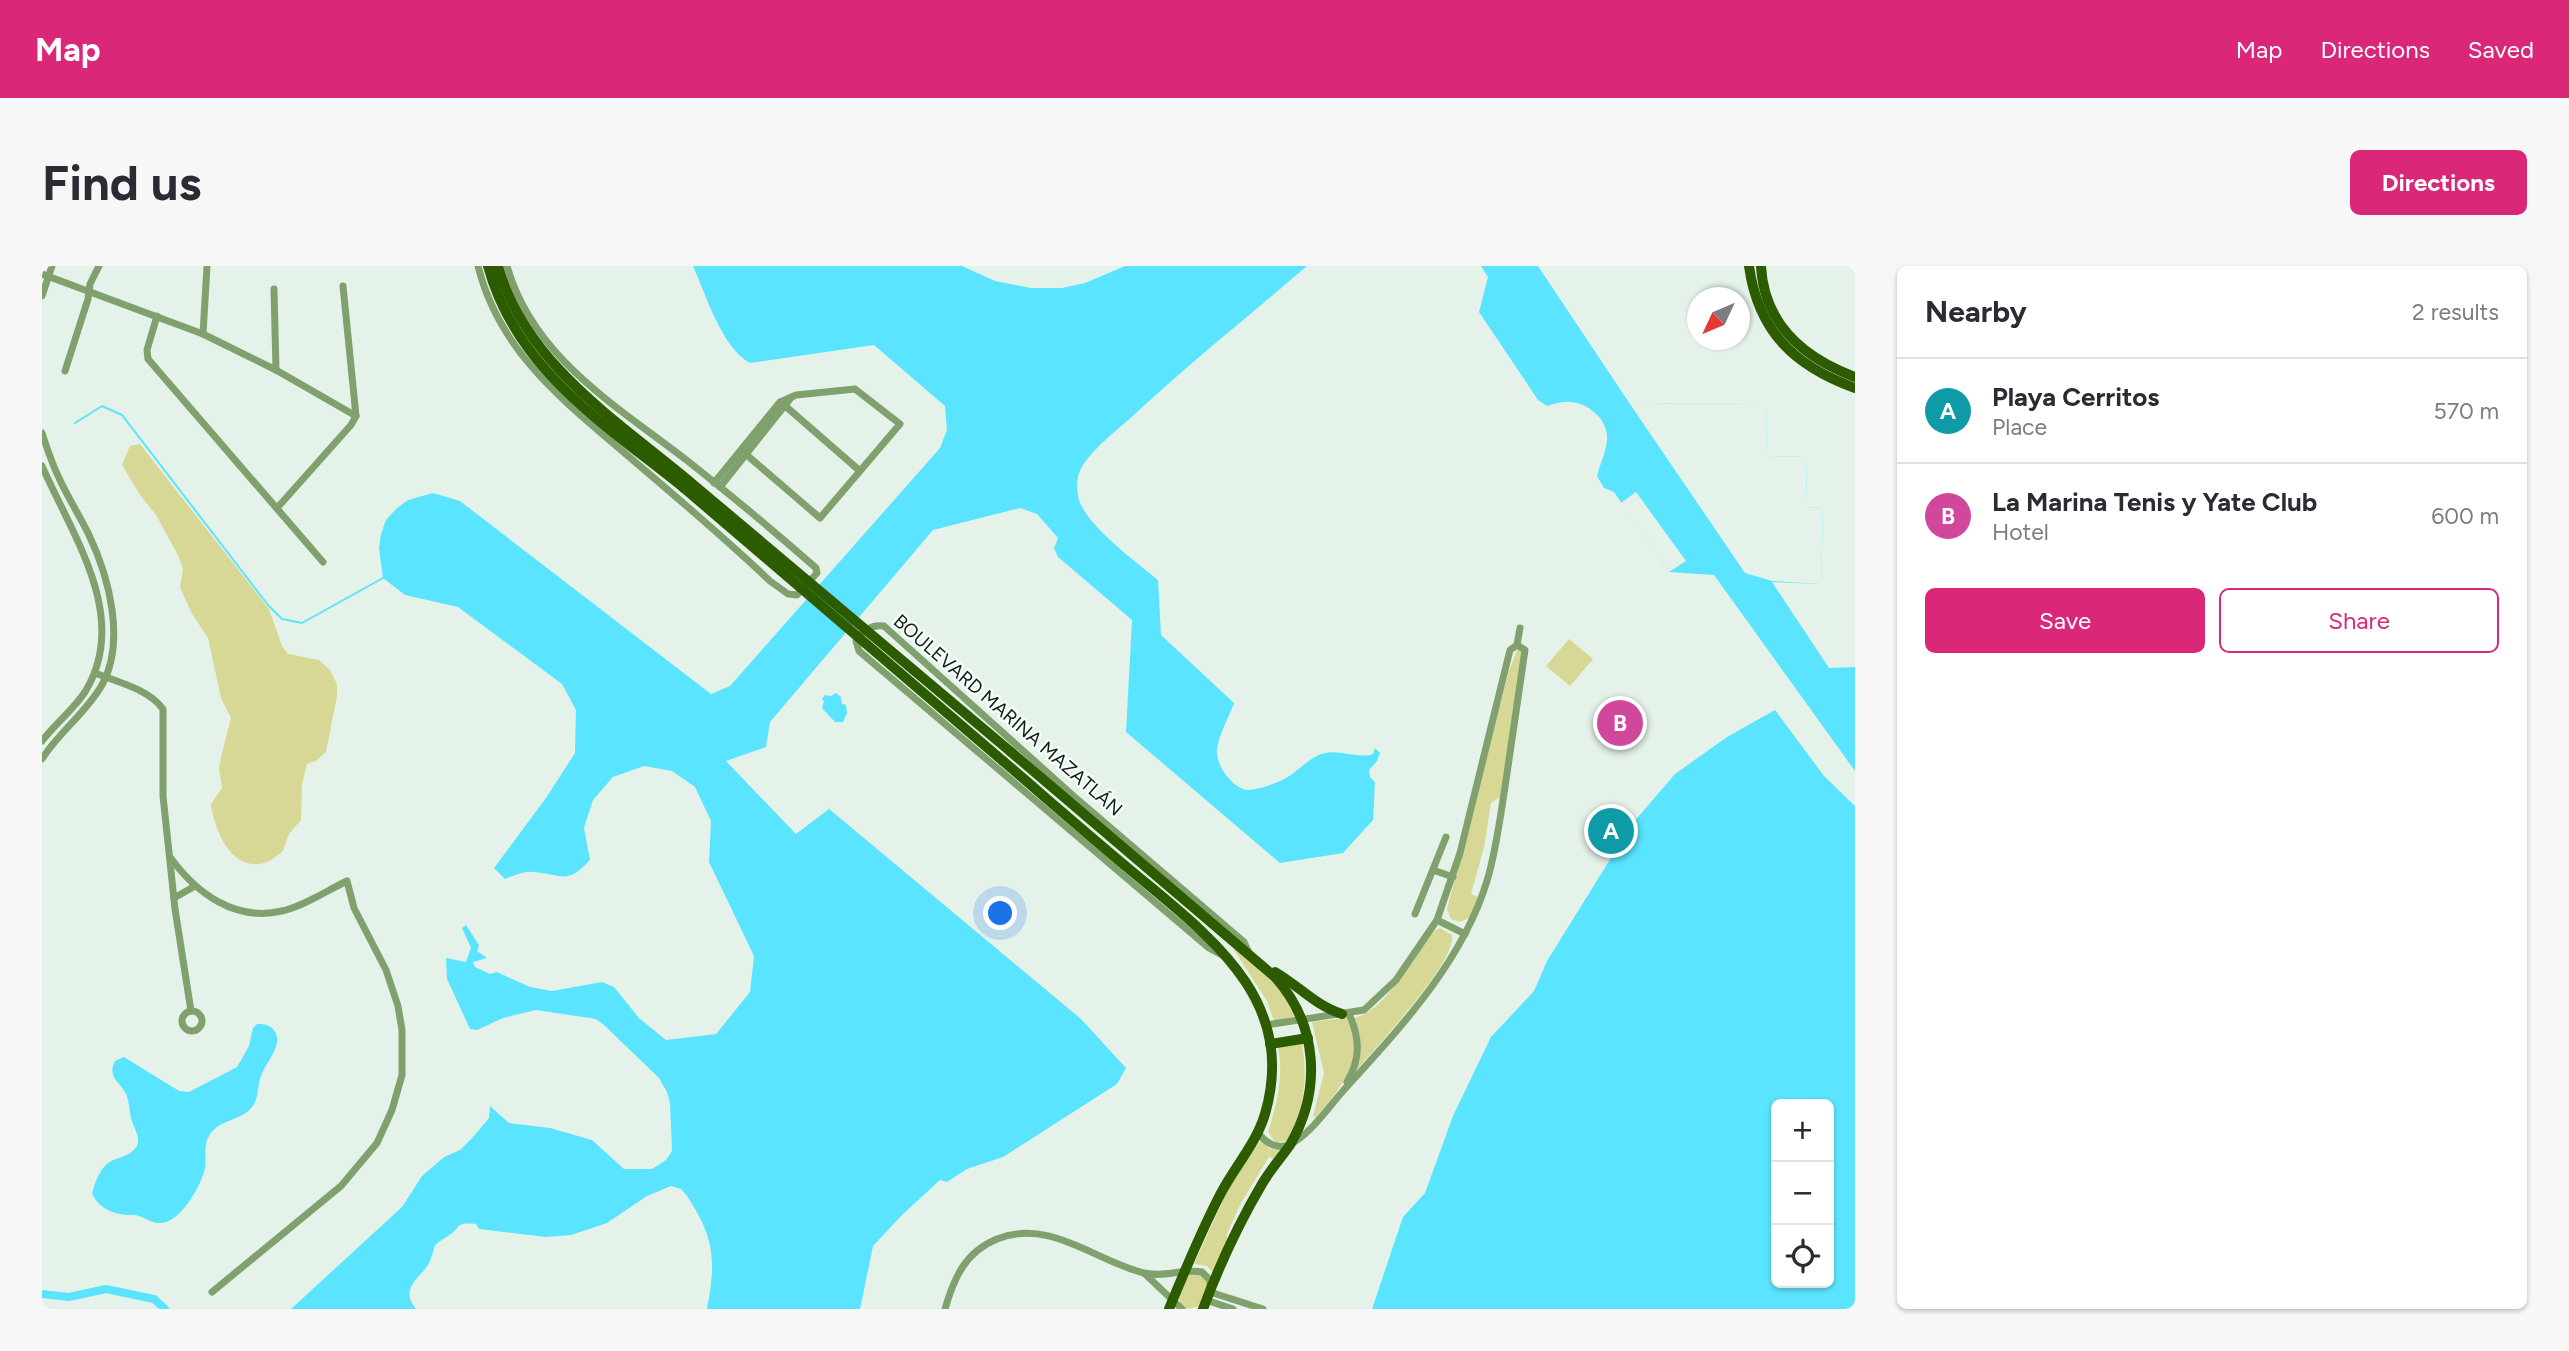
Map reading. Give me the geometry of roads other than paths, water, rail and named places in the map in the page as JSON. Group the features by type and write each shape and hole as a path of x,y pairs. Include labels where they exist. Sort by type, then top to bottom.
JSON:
{"main road":[{"path":"488,266 505,315 537,362 1011,752 1086,810 1250,955 1285,990 1301,1019 1313,1063 1303,1116 1289,1145 1248,1208 1205,1302"},
{"path":"498,266 509,299 521,321 542,351 581,397"},
{"path":"1749,266 1762,315 1778,339 1812,369 1855,388"},
{"path":"1761,266 1767,299 1780,326 1802,349 1821,362 1855,377"},
{"path":"686,485 1003,761 1074,827 1229,958 1253,994 1266,1025 1270,1044 1270,1086 1258,1134 1222,1191 1182,1273 1170,1305"},
{"path":"1262,966 1287,979 1321,1005 1346,1014"},
{"path":"1270,1044 1308,1038"}],"street":[{"path":"42,296 45,275 52,266"},
{"path":"65,371 89,290 99,266"},
{"path":"203,334 207,266"},
{"path":"478,266 485,291 512,344 550,388 581,397 717,485 816,568 817,573 797,595 788,594 770,581 581,397 526,314 507,266"},
{"path":"45,275 203,334 276,370 356,416"},
{"path":"278,507 356,416 342,286"},
{"path":"274,289 276,370"},
{"path":"158,316 147,350 148,359 323,562"},
{"path":"717,485 783,404 796,395 855,389 900,424 820,519 744,452"},
{"path":"783,404 860,471"},
{"path":"42,433 45,450 89,536 105,579 114,626 113,648 106,677 90,704 42,759"},
{"path":"42,466 82,549 94,584 102,623 102,640 95,673 83,694 42,741"},
{"name":"BOULEVARD MARINA MAZATLÁN","path":"1074,827 859,651 856,647 858,638 871,626 884,626 1086,810"},
{"path":"1266,1025 1364,1010 1376,1001 1410,961 1437,920 1453,877 1510,650 1517,645 1520,628"},
{"path":"1258,1134 1269,1144 1289,1145 1306,1131 1426,994 1465,933 1488,880 1497,834 1525,650 1517,645"},
{"path":"95,673 156,699 163,709 163,796 174,898 191,1011"},
{"path":"1415,914 1446,837"},
{"path":"170,857 195,886 220,904 246,911 290,909 347,881 354,908 386,970 398,1006 402,1030 402,1075 392,1110 377,1143 341,1186 212,1292"},
{"path":"1433,870 1453,877"},
{"path":"174,898 195,886"},
{"path":"1437,920 1465,933"},
{"path":"1337,1098 1358,1060 1357,1038 1346,1014"},
{"path":"945,1309 955,1278 964,1263 981,1247 1008,1235 1026,1233 1045,1235 1145,1274 1197,1271 1205,1273 1210,1280 1205,1302"},
{"path":"1145,1274 1170,1305 1182,1309"},
{"path":"1205,1302 1233,1309"},
{"path":"1205,1302 1263,1309"}],"water":[{"path":"693,266 962,266 995,281 1031,288 1062,288 1085,283 1125,266 1307,266 1101,444 1081,468 1077,492 1089,518 1099,529 1158,580 1161,635 1234,703 1217,749 1219,761 1230,780 1241,788 1256,789 1284,779 1319,755 1330,752 1368,755 1373,754 1375,748 1380,753 1369,770 1370,777 1375,782 1373,820 1343,853 1280,863 1126,732 1132,620 1058,557 1054,548 1058,538 1037,514 1020,508 933,530 770,722 766,747 779,766 810,793 1081,1019 1126,1068 1117,1084 1003,1157 967,1169 947,1182 940,1180 873,1246 860,1309 707,1309 712,1277 708,1238 687,1196 681,1189 671,1186 647,1196 607,1223 571,1235 546,1237 479,1229 476,1224 461,1225 436,1244 430,1261 413,1283 409,1295 416,1309 291,1309 402,1207 422,1176 444,1157 460,1150 473,1137 489,1118 490,1106 509,1123 550,1128 592,1140 624,1169 652,1169 666,1160 672,1151 670,1103 659,1078 596,1019 536,1010 503,1018 477,1030 470,1029 447,979 446,958 466,962 471,948 462,928 466,925 479,945 477,951 487,958 473,962 475,967 490,974 497,972 530,987 552,991 602,982 614,987 639,1018 666,1040 716,1034 750,992 754,956 709,862 711,821 695,787 672,771 644,766 613,777 593,800 584,828 590,860 575,873 563,876 530,872 505,879 494,868 546,798 575,753 576,710 562,684 458,607 405,595 383,578 379,548 386,520 408,500 433,493 460,501 711,694 730,686 940,448 947,430 945,406 874,345 750,363 731,346 723,333"},
{"path":"1481,266 1538,266 1630,404 1767,403 1766,456 1807,457 1806,507 1823,508 1821,584 1772,582 1829,668 1855,667 1855,771 1714,575 1669,572 1614,492 1604,488 1597,476 1607,438 1600,418 1583,405 1564,402 1547,406 1538,400 1479,312 1488,277"},
{"path":"836,693 841,697 842,704 846,705 847,713 843,722 835,722 822,708 825,695"},
{"path":"1775,710 1824,776 1855,806 1855,1309 1372,1309 1403,1217 1425,1193 1453,1116 1491,1037 1534,991 1547,961 1632,824 1675,774 1727,737"},
{"path":"257,1024 272,1028 277,1040 274,1052 261,1076 256,1100 248,1112 218,1126 209,1136 201,1179 182,1211 168,1221 157,1223 102,1207 92,1193 100,1173 108,1163 134,1150 138,1142 127,1097 113,1075 115,1061 124,1057 179,1091 189,1092 237,1067"}],"waterway":[{"path":"75,423 102,406 122,415 268,605 282,619 302,623 383,578"},
{"path":"42,1294 69,1297 106,1289 154,1299 165,1309"}],"place":[{"name":"La Marina Tenis y Yate Club","path":"1620,723"},
{"name":"Playa Cerritos","path":"1611,831"}]}
